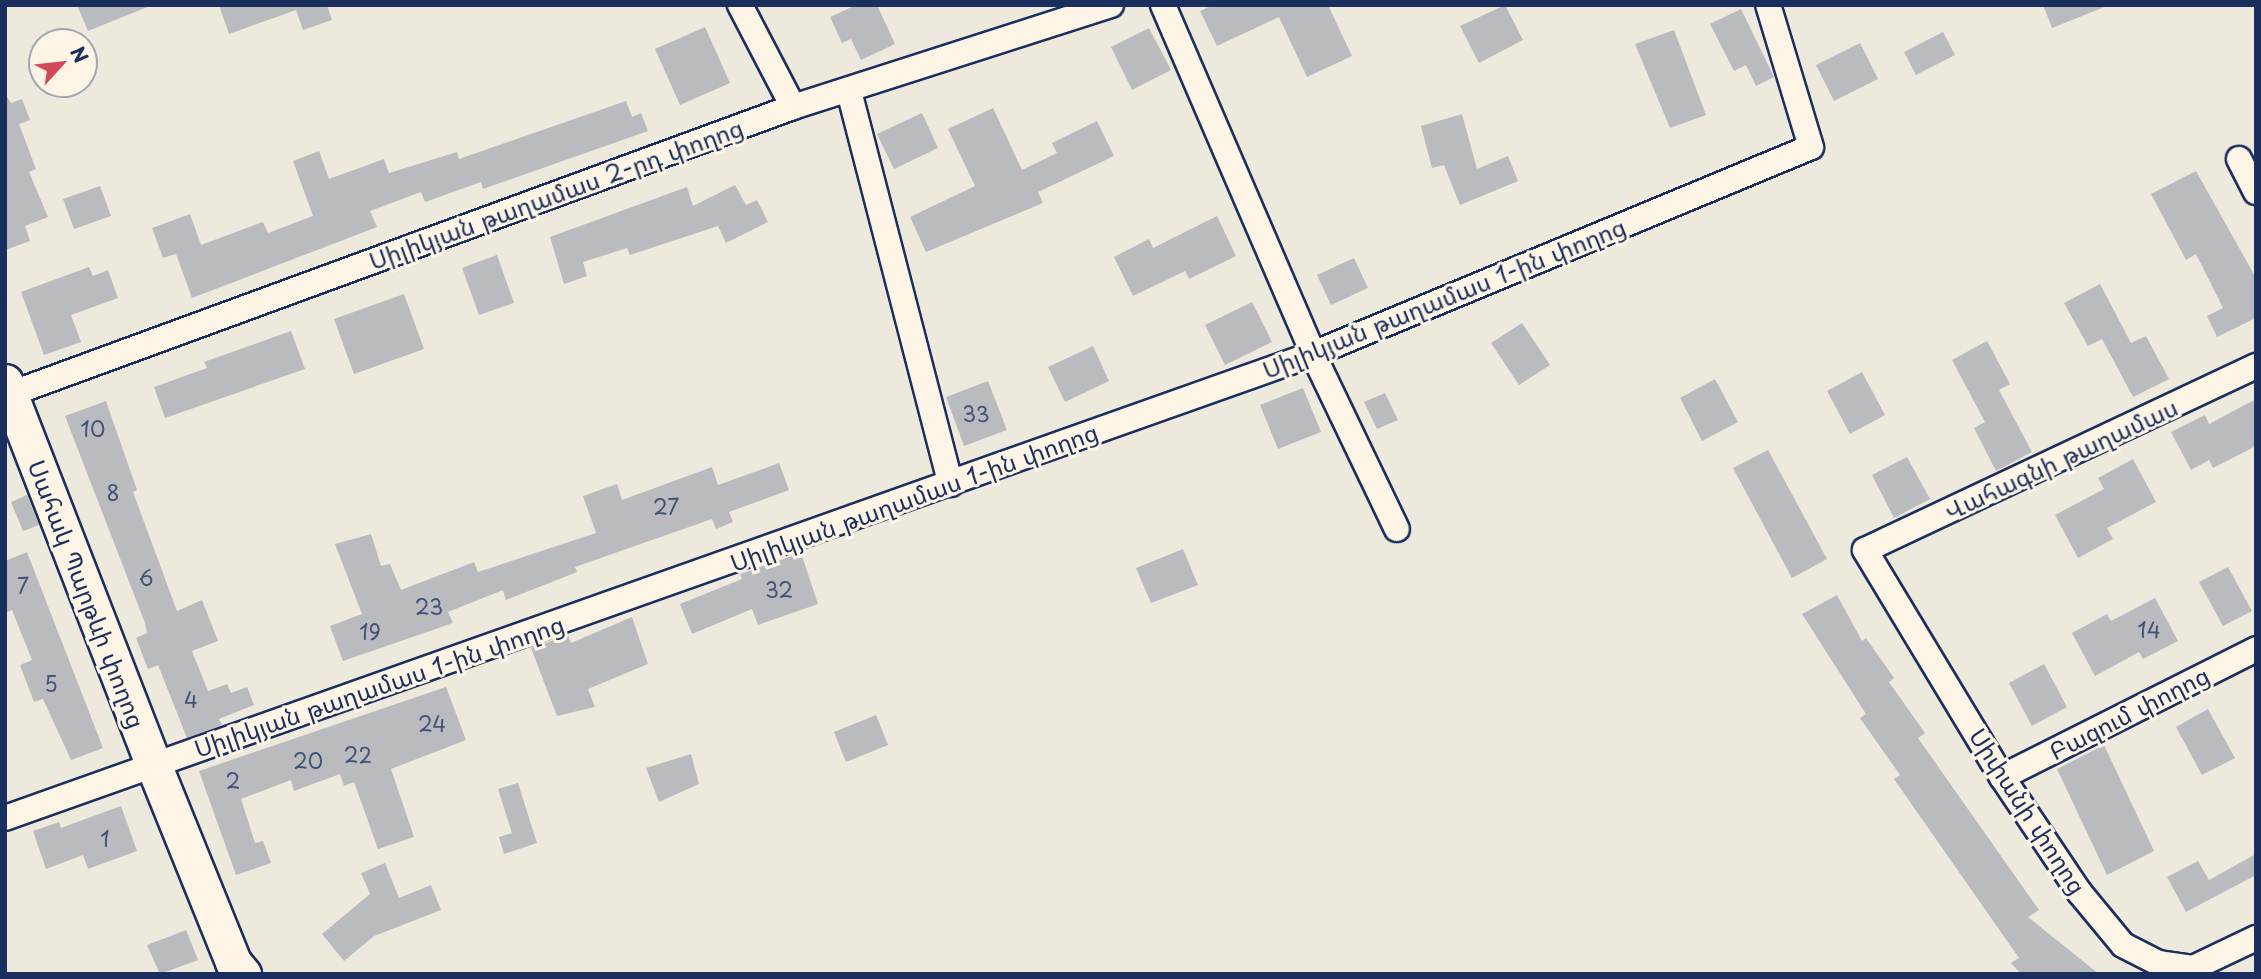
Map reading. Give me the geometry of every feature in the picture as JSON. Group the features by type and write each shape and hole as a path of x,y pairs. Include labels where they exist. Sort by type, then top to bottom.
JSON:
{"main road":[{"name":"Սահակ Պարթևի փողոց","path":"7,390 154,766 233,961 243,974"}],"street":[{"path":"740,5 793,107"},
{"name":"Սիլիկյան թաղամաս 2-րդ փողոց","path":"7,390 793,107 1111,5"},
{"path":"1163,5 1313,354 1397,529"},
{"name":"Սիլիկյան թաղամաս 1-ին փողոց","path":"5,818 1313,354 1811,147 1768,5"},
{"path":"849,91 951,484"},
{"path":"2239,159 2256,192"},
{"name":"Վահագնի թաղամաս","path":"1864,550 2256,366"},
{"name":"Սիփանի փողոց","path":"1864,550 2003,777 2080,892 2123,946 2158,963 2193,968 2256,938"},
{"name":"Բազում փողոց","path":"2003,777 2256,649"}],"building":[{"path":"77,5 150,5 95,28 87,28"},
{"path":"219,5 327,5 332,20 303,30 296,10 229,34"},
{"path":"856,5 877,5 895,44 861,60 851,39 842,43 830,17"},
{"path":"1213,5 1328,5 1352,56 1307,77 1279,17 1217,46 1200,11"},
{"path":"1505,5 1523,40 1479,63 1460,26"},
{"path":"2043,5 2106,5 2107,6 2052,28"},
{"path":"1741,9 1774,77 1756,86 1746,65 1734,71 1710,24"},
{"path":"705,27 730,83 680,105 655,49"},
{"path":"1149,28 1171,70 1132,90 1111,47"},
{"path":"1674,30 1706,115 1670,128 1635,44"},
{"path":"1943,32 1955,55 1916,75 1904,52"},
{"path":"1860,43 1878,79 1834,101 1816,65"},
{"path":"5,93 11,103 22,99 30,120 19,124 36,169 29,172 48,217 25,226 30,241 5,250"},
{"path":"626,101 632,117 641,113 648,131 483,189 481,182 425,202 421,192 370,211 377,227 192,298 176,254 163,258 152,228 190,214 201,245 263,222 268,233 313,216 293,161 319,151 329,179 384,159 389,173 457,152 459,159"},
{"path":"993,108 1022,170 1057,153 1052,143 1097,121 1114,156 1038,192 1043,203 926,252 910,217 975,186 948,129"},
{"path":"922,113 938,148 894,169 877,134"},
{"path":"1462,114 1477,169 1508,156 1518,181 1460,205 1444,165 1432,168 1421,126"},
{"path":"2196,171 2256,278 2256,318 2217,337 2207,316 2223,308 2196,254 2186,260 2151,194"},
{"path":"735,185 746,205 757,200 768,222 726,243 718,226 630,255 627,248 583,262 587,276 564,284 550,237 687,187 693,206"},
{"path":"100,186 111,216 74,229 63,199"},
{"path":"1217,216 1236,256 1189,279 1185,271 1133,296 1114,257 1149,239 1153,248"},
{"path":"497,255 514,303 479,315 462,268"},
{"path":"1354,258 1368,288 1331,305 1317,275"},
{"path":"89,267 93,276 108,270 118,298 71,315 81,342 44,355 21,292"},
{"path":"2100,284 2131,343 2146,336 2169,379 2133,397 2102,339 2088,346 2064,303"},
{"path":"404,294 424,349 354,374 334,319"},
{"path":"1252,302 1272,342 1225,365 1205,325"},
{"path":"1522,323 1550,365 1519,385 1491,343"},
{"path":"291,331 305,369 165,418 154,387 207,368 204,362"},
{"path":"1987,341 2010,384 1999,390 2032,452 1996,471 1974,428 1985,422 1952,360"},
{"path":"1093,346 1109,381 1065,402 1048,367"},
{"path":"1862,372 1885,415 1850,434 1827,391"},
{"path":"1715,379 1738,422 1702,441 1680,398"},
{"path":"988,381 1007,430 964,446 946,397"},
{"path":"1303,388 1321,432 1278,449 1260,405"},
{"path":"1385,393 1398,420 1377,429 1364,402"},
{"path":"2256,399 2256,446 2213,468 2209,460 2191,470 2171,432 2205,415 2209,424"},
{"path":"106,401 137,490 133,492 177,611 202,600 218,641 192,651 208,691 227,684 231,693 247,687 254,705 219,719 222,725 187,738 158,665 148,669 136,638 147,633 145,623 65,416"},
{"path":"1768,450 1827,559 1792,578 1733,468"},
{"path":"1907,457 1930,499 1894,518 1872,475"},
{"path":"2133,459 2156,502 2107,528 2113,539 2078,558 2055,515 2104,489 2098,478"},
{"path":"779,463 789,490 729,512 733,522 716,529 712,519 575,567 577,572 506,600 503,590 448,612 453,623 343,661 330,626 362,614 335,544 371,534 381,566 390,564 401,590 474,562 478,572 596,533 583,496 617,484 622,500 712,467 718,485"},
{"path":"27,495 39,525 23,531 11,502"},
{"path":"1183,549 1198,585 1151,603 1136,568"},
{"path":"27,552 103,748 71,760 43,699 34,702 20,665 32,660 12,610 5,613 5,561"},
{"path":"801,553 818,604 758,625 752,609 692,634 680,604 742,579 740,574"},
{"path":"2228,567 2252,611 2223,626 2199,582"},
{"path":"1837,595 1862,641 1866,638 1894,678 1889,682 1925,733 1918,738 2039,910 2028,917 2099,974 2021,974 2011,963 2019,958 1894,779 1900,775 1860,718 1866,714 1802,614"},
{"path":"2155,598 2178,641 2143,659 2139,652 2095,676 2072,633 2107,614 2111,621"},
{"path":"632,617 648,664 588,689 595,707 557,716 531,648 568,635 571,643"},
{"path":"2044,664 2067,707 2032,726 2009,683"},
{"path":"446,687 466,740 391,769 414,837 378,849 354,782 344,786 340,774 294,791 291,780 241,799 255,843 263,841 271,863 236,875 199,771"},
{"path":"2208,709 2235,758 2202,775 2176,727"},
{"path":"876,715 888,745 846,762 834,732"},
{"path":"2104,745 2154,851 2107,875 2057,769"},
{"path":"691,754 699,784 659,802 646,768"},
{"path":"518,783 537,843 504,854 499,837 512,833 498,789"},
{"path":"121,806 137,851 88,869 83,855 46,869 33,831 59,822 61,828"},
{"path":"2256,854 2256,875 2186,912 2167,877 2198,861 2209,880"},
{"path":"385,863 399,898 431,885 441,910 374,936 344,961 322,934 370,894 361,873"},
{"path":"186,930 198,960 160,974 147,945"}]}
